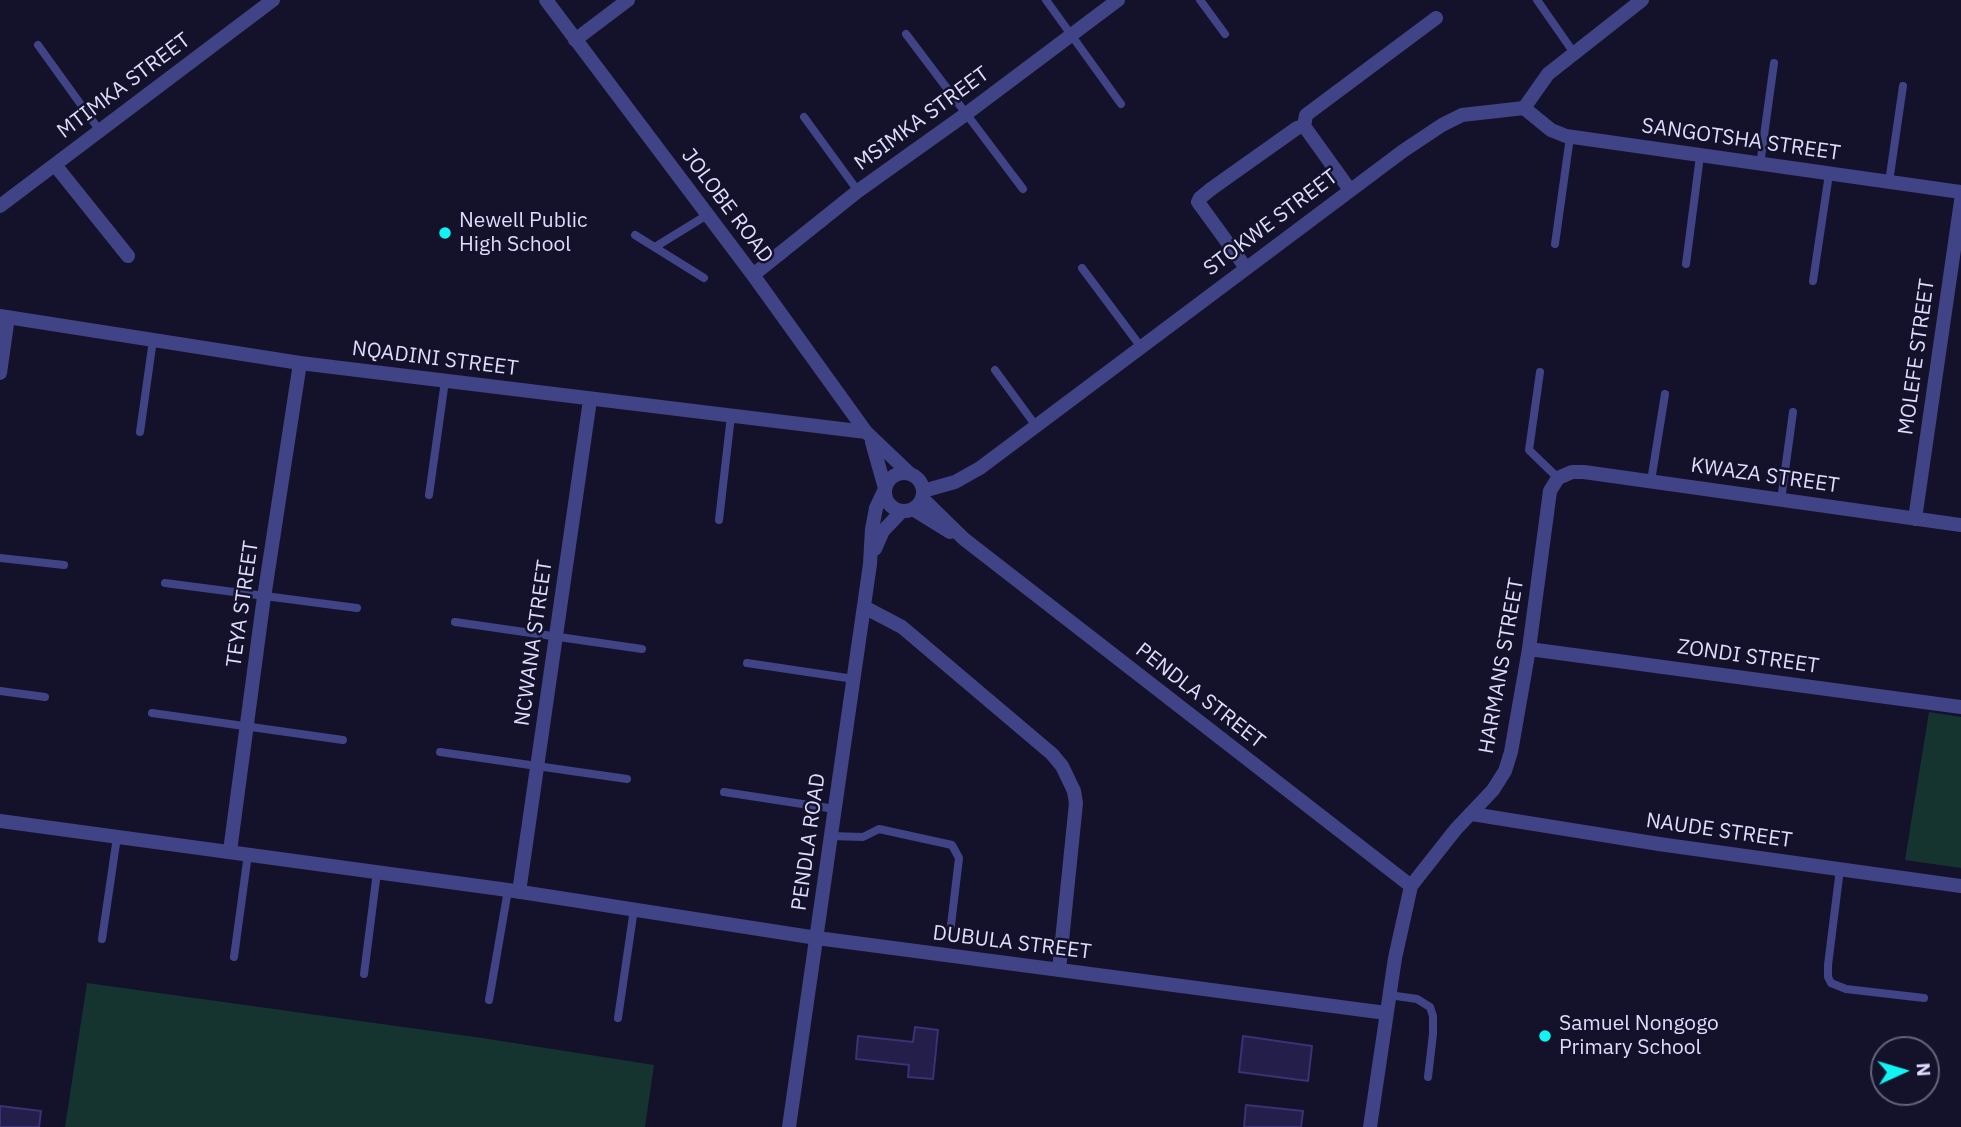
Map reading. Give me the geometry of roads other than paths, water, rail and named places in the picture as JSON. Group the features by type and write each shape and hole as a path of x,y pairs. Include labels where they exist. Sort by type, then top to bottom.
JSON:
{"street":[{"name":"MTIMKA STREET","path":"0,206 273,0"},
{"name":"JOLOBE ROAD","path":"546,0 753,275 869,436 909,473"},
{"path":"575,40 628,0"},
{"name":"MSIMKA STREET","path":"753,275 859,191 1118,0"},
{"path":"1524,108 1548,74 1642,0"},
{"path":"1350,190 1304,127 1303,120 1306,115 1436,18"},
{"name":"SANGOTSHA STREET","path":"1524,108 1550,130 1570,137 1961,192"},
{"name":"STOKWE STREET","path":"915,502 980,468 1403,150 1451,120 1472,114 1524,108"},
{"path":"1246,268 1198,202 1287,135 1304,127"},
{"path":"55,164 128,256"},
{"name":"MOLEFE STREET","path":"1914,519 1961,201"},
{"path":"0,373 4,317"},
{"name":"NQADINI STREET","path":"4,317 300,363 732,416 869,436"},
{"name":"TEYA STREET","path":"230,851 300,363"},
{"name":"NCWANA STREET","path":"514,891 537,767 590,400"},
{"name":"JOLOBE ROAD","path":"869,436 885,489"},
{"name":"KWAZA STREET","path":"1561,476 1584,472 1961,525"},
{"path":"909,473 916,477 915,502 896,509 887,501 885,489 894,475 909,473"},
{"name":"HARMANS STREET","path":"1370,1127 1389,995 1411,886 1450,836 1493,790 1505,771 1514,737 1529,649 1550,491 1561,476"},
{"name":"PENDLA ROAD","path":"789,1127 876,508 885,489"},
{"name":"PENDLA STREET","path":"915,502 1411,886"},
{"name":"PENDLA ROAD","path":"870,564 883,531 915,502"},
{"path":"864,607 902,627 931,651 1052,754 1069,779 1076,803 1076,823 1059,970"},
{"name":"ZONDI STREET","path":"1529,649 1961,707"},
{"name":"NAUDE STREET","path":"1472,814 1659,844 1961,886"},
{"name":"DUBULA STREET","path":"0,821 514,891 817,938 1386,1013"}],"lane":[{"path":"1046,0 1121,104"},
{"path":"1200,0 1225,34"},
{"path":"1537,0 1574,53"},
{"path":"906,34 1023,189"},
{"path":"38,45 100,131"},
{"path":"1760,165 1774,64"},
{"path":"1889,182 1903,86"},
{"path":"804,117 859,191"},
{"path":"1555,244 1570,137"},
{"path":"1686,264 1700,156"},
{"path":"1813,281 1829,174"},
{"path":"655,247 707,215"},
{"path":"635,235 704,278"},
{"path":"1082,268 1141,346"},
{"path":"139,432 153,340"},
{"path":"995,370 1036,426"},
{"path":"1540,372 1529,450 1561,476"},
{"path":"429,495 445,381"},
{"path":"1651,481 1665,394"},
{"path":"1781,500 1793,412"},
{"path":"719,520 732,416"},
{"path":"0,558 64,565"},
{"path":"165,583 356,608"},
{"path":"455,622 642,649"},
{"path":"747,663 854,679"},
{"path":"0,691 45,697"},
{"path":"152,713 343,740"},
{"path":"440,752 627,779"},
{"path":"724,792 835,809"},
{"path":"831,836 863,837 879,829 952,845 959,858 951,925"},
{"path":"102,939 117,836"},
{"path":"234,957 248,854"},
{"path":"1840,869 1828,965 1831,982 1846,989 1924,998"},
{"path":"364,974 377,872"},
{"path":"489,1000 514,891"},
{"path":"618,1018 634,909"},
{"path":"1389,995 1417,999 1430,1007 1433,1034 1428,1077"}],"place":[{"name":"Newell Public High School","path":"445,233"},
{"name":"Samuel Nongogo Primary School","path":"1545,1036"}]}
